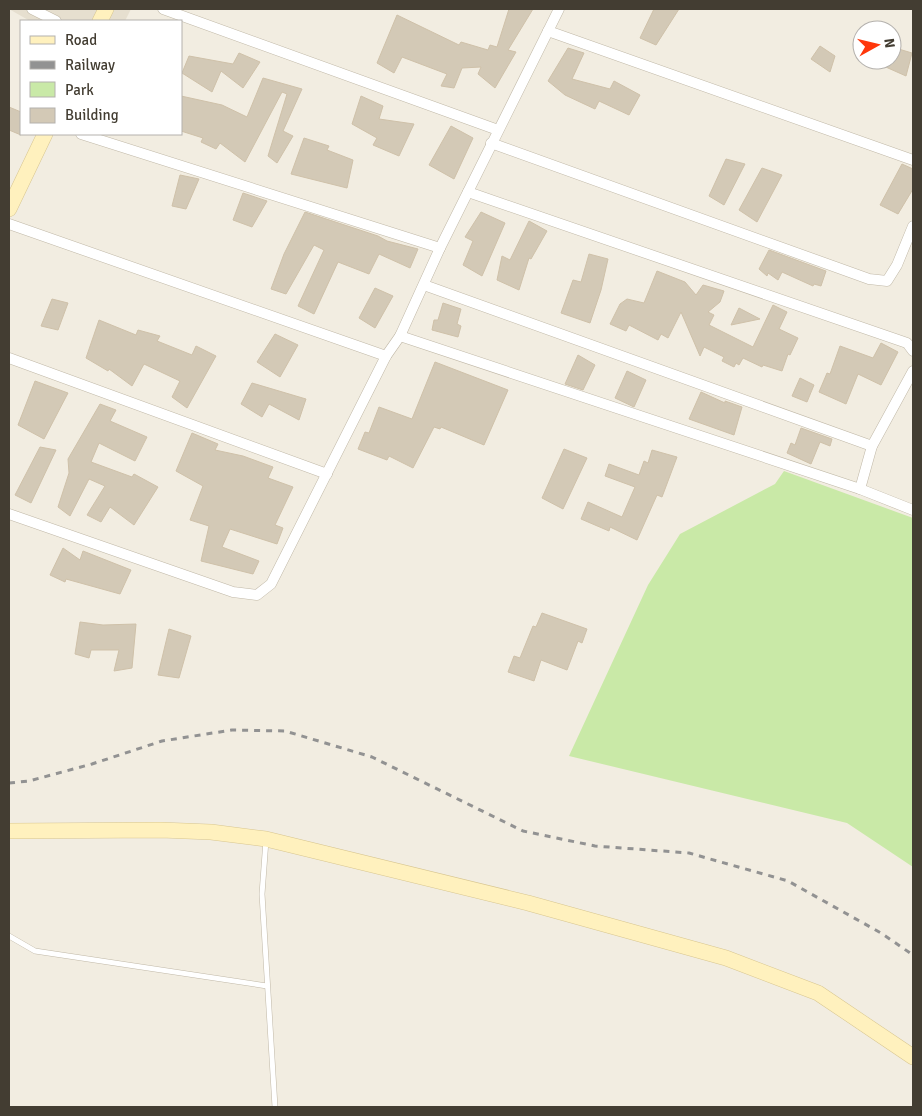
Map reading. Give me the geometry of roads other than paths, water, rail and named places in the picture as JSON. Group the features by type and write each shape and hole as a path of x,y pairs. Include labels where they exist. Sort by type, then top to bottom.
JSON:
{"street":[{"path":"32,9 54,20"},
{"path":"163,9 498,130"},
{"path":"9,514 232,592 257,595 271,584 386,356 400,336 440,248 559,9"},
{"path":"548,31 913,160"},
{"path":"9,209 45,135"},
{"path":"83,135 440,248"},
{"path":"492,143 868,279 887,281 897,265 913,226"},
{"path":"468,192 907,343 913,351"},
{"path":"9,224 386,356"},
{"path":"424,285 872,446"},
{"path":"400,336 860,489 913,510"},
{"path":"9,358 327,474"},
{"path":"860,489 872,446 913,371"},
{"path":"9,831 162,830 211,832 266,839 518,901 726,958 818,993 913,1057"}],"lane":[{"path":"266,839 262,894 275,1107"},
{"path":"9,936 35,951 267,986"}],"railway":[{"path":"9,783 29,781 92,764 162,741 232,730 285,731 372,757 523,831 595,846 689,853 788,881 881,933 913,955"}]}
